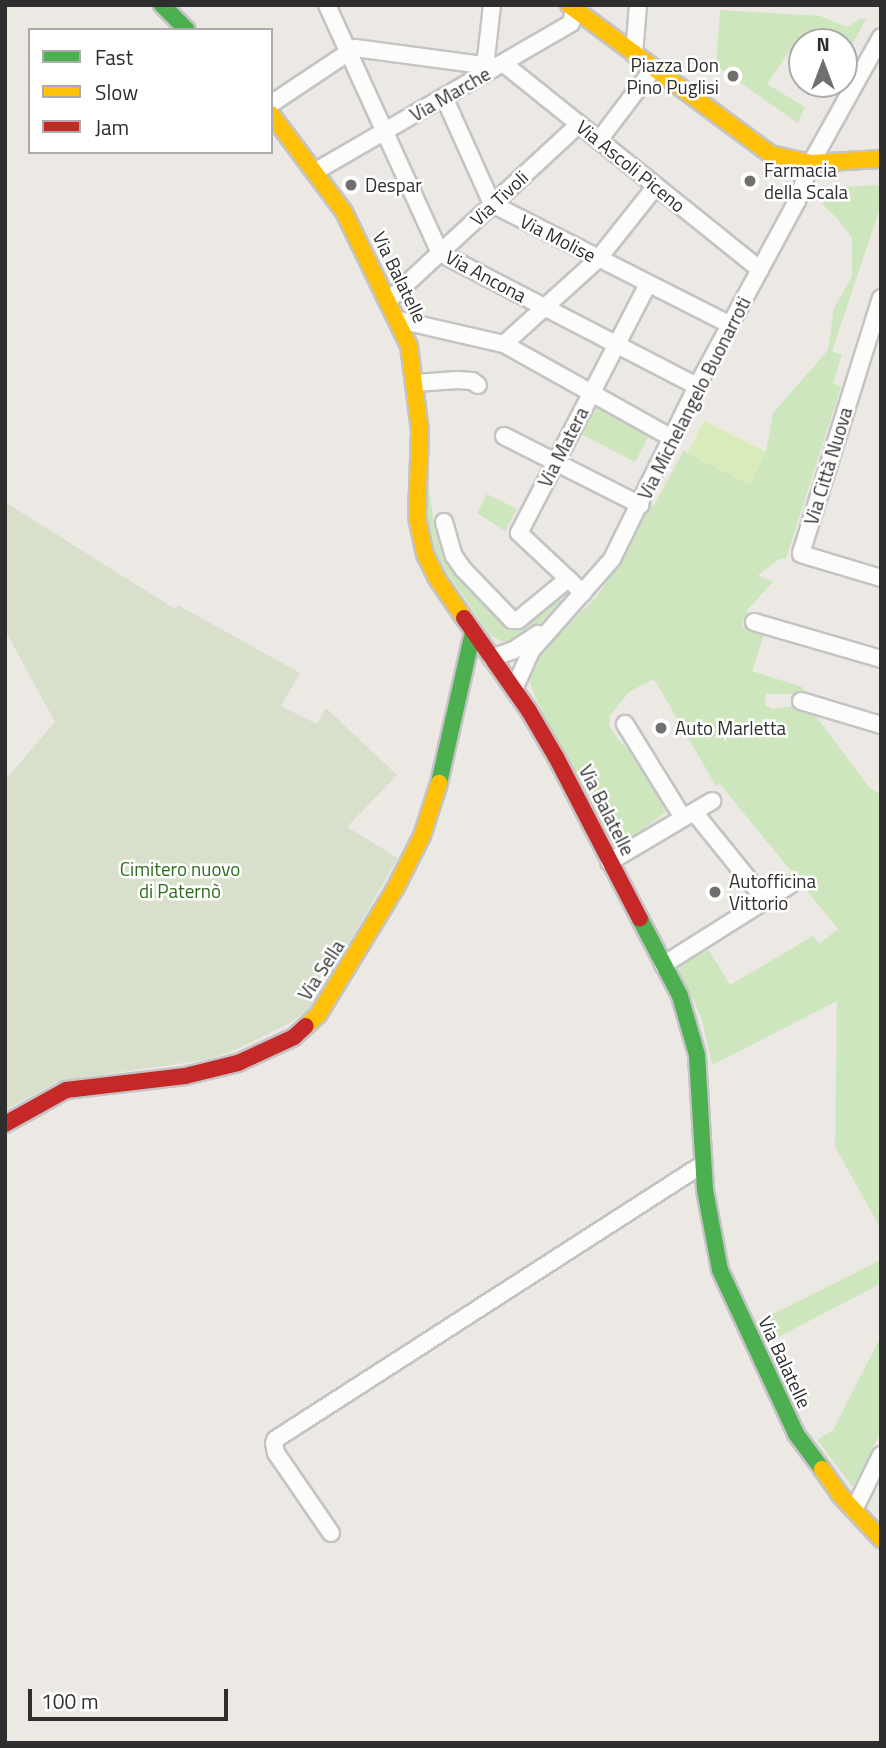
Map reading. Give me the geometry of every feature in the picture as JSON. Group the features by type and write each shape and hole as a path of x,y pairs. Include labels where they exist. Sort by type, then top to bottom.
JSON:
{"street":[{"path":"162,5 185,28"},
{"name":"Via Ancona","path":"327,5 440,253 697,386"},
{"path":"492,5 486,58 498,66"},
{"path":"634,54 638,5"},
{"path":"573,7 770,154 811,163 881,159"},
{"name":"Via Marche","path":"316,171 571,23 573,7"},
{"name":"Via Michelangelo Buonarroti","path":"557,620 612,559 697,386 797,201 811,163 880,39"},
{"path":"273,103 355,48 498,66"},
{"name":"Via Ascoli Piceno","path":"498,66 579,124 760,270"},
{"path":"599,140 653,69"},
{"path":"444,97 492,204"},
{"name":"Via Balatelle","path":"273,117 344,212 399,320 409,346 416,383 420,535 436,577 514,690 556,757 680,996 697,1055 705,1190 720,1270 796,1434 817,1466 881,1539"},
{"name":"Via Tivoli","path":"389,300 579,124"},
{"path":"504,344 598,258 656,186"},
{"name":"Via Molise","path":"492,204 730,325"},
{"name":"Via Matera","path":"583,593 519,533 648,284"},
{"name":"Via Città Nuova","path":"881,298 801,554 881,578"},
{"path":"399,320 504,344 590,395 672,438"},
{"path":"416,383 457,380 472,381 478,385"},
{"path":"504,436 640,505"},
{"path":"444,522 454,556 463,569 512,620 518,620 568,579"},
{"path":"491,657 523,645 557,620"},
{"path":"514,690 531,651 557,620"},
{"path":"754,622 881,659"},
{"name":"Via Sella","path":"5,1124 66,1090 185,1076 238,1063 294,1037 318,1015 396,889 422,836 439,785 473,632"},
{"path":"800,701 881,725"},
{"path":"625,724 689,815 766,901"},
{"path":"609,862 712,801"},
{"path":"663,965 790,886"},
{"path":"331,1533 276,1453 276,1438 704,1164"},
{"path":"854,1510 881,1455"}],"green space":[{"path":"720,10 820,16 847,27 861,18 866,19 858,34 858,28 788,28 788,53 767,84 805,107 798,123 716,66"},
{"path":"881,185 881,205 832,351 842,355 833,383 841,387 786,559 781,558 758,575 773,582 748,609 742,626 765,632 752,671 802,687 806,694 766,694 765,705 772,709 800,705 811,710 869,787 881,795 881,1229 835,1147 837,1001 712,1065 701,1016 679,971 680,965 709,950 730,985 813,936 819,944 838,929 720,784 716,786 654,679 629,692 609,717 610,727 618,739 641,763 665,800 666,811 617,852 546,723 530,683 530,671 536,658 597,596 616,568 649,503 654,506 683,451 750,485 766,452 773,413 828,350 834,308 852,276 852,238 822,204 840,187"},
{"path":"595,403 650,434 635,462 579,433"},
{"path":"704,421 766,452 750,485 687,454"},
{"path":"428,482 433,518 446,558 504,627 509,631 518,630 560,599 562,602 521,641 503,642 490,635 443,567 436,554 427,515"},
{"path":"487,494 517,509 505,531 477,513"},
{"name":"Cimitero nuovo di Paternò","path":"5,502 175,609 178,605 300,673 281,706 317,724 326,708 397,775 347,827 398,858 322,989 308,1010 290,1023 231,1052 205,1060 59,1081 5,1110 5,780 55,722 5,630"},
{"path":"881,1260 881,1289 878,1285 765,1344 755,1323"},
{"path":"881,1336 881,1431 853,1487 817,1440 833,1430"}],"traffic: fast":[{"path":"162,5 185,28"},
{"path":"439,783 473,632"},
{"path":"640,919 680,996 697,1055 705,1190 720,1270 796,1434 822,1469"}],"traffic: slow":[{"path":"569,5 770,154 811,163 881,159"},
{"path":"273,117 344,212 409,346 420,431 417,517 425,554 436,577 464,618"},
{"path":"306,1026 318,1015 395,889 422,836 439,783"},
{"path":"822,1469 841,1496 881,1539"}],"traffic: jam":[{"path":"464,618 529,711 556,757 640,919"},
{"path":"5,1124 66,1090 185,1076 238,1063 294,1037 306,1026"}],"place":[{"name":"Piazza Don Pino Puglisi","path":"733,76"},
{"name":"Farmacia della Scala","path":"750,181"},
{"name":"Despar","path":"351,185"},
{"name":"Auto Marletta","path":"661,728"},
{"name":"Autofficina Vittorio","path":"715,892"}]}
